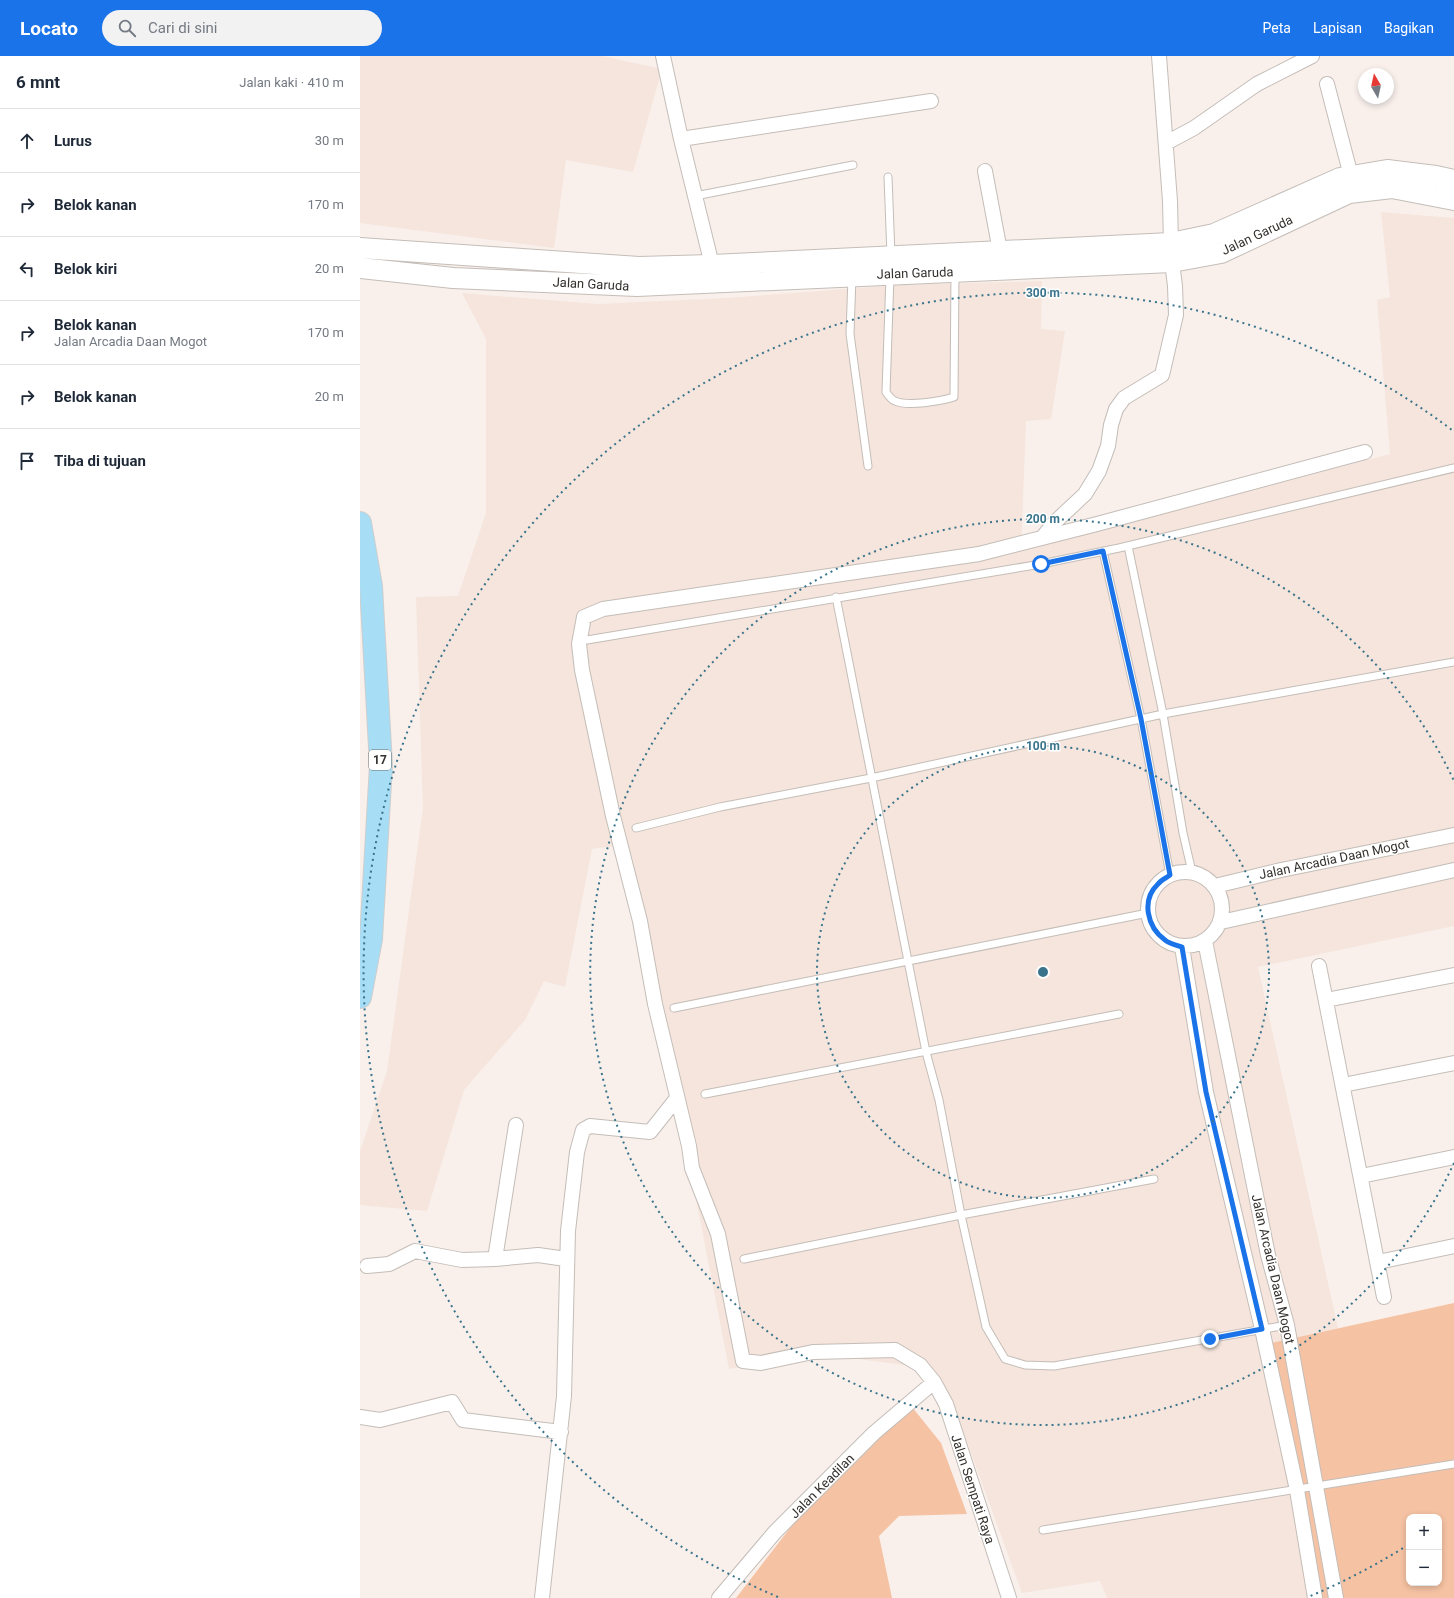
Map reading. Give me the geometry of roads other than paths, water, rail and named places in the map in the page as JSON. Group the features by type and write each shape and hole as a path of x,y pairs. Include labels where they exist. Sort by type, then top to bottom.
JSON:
{"highway":[{"name":"17","path":"360,523 371,586 381,765 371,939 360,997"}],"main road":[{"name":"Jalan Garuda","path":"955,263 1000,251 1171,243 1214,234 1340,178 1387,170 1436,176 1454,180"},
{"name":"Jalan Garuda","path":"360,248 639,267 712,265 1172,262 1221,253 1349,193 1392,188 1454,200"},
{"path":"453,278 456,254"},
{"name":"Jalan Garuda","path":"360,268 453,278 637,286 852,276 891,265"},
{"path":"637,286 639,267"}],"street":[{"path":"663,56 681,139 712,265"},
{"path":"1159,56 1166,143 1171,243"},
{"path":"1166,143 1194,128 1257,84 1306,57"},
{"path":"1327,84 1351,176"},
{"path":"681,139 931,101"},
{"path":"985,171 1000,251"},
{"path":"1042,538 1054,523 1085,494 1099,471 1108,446 1111,425 1116,409 1124,398 1162,375 1176,315 1172,262"},
{"path":"542,1598 561,1432 565,1372 566,1259 577,1152 583,1130 590,1126 650,1132 677,1098 655,1004 640,921 613,816 582,670 579,644 584,618 603,609 979,554 1366,452"},
{"name":"Jalan Arcadia Daan Mogot","path":"1215,886 1281,870 1454,834"},
{"path":"1221,922 1454,870"},
{"path":"1192,872 1204,877 1215,886 1221,897 1223,910 1221,922 1214,933 1205,942 1194,946 1182,947 1166,941 1153,929 1148,913 1149,897 1158,884 1170,875 1192,872"},
{"name":"Jalan Arcadia Daan Mogot","path":"1205,942 1268,1255 1287,1325 1336,1598"},
{"name":"Jalan Arcadia Daan Mogot","path":"1182,947 1206,1092 1262,1329 1297,1490 1316,1598"},
{"path":"1319,966 1384,1297"},
{"path":"1326,1000 1454,975"},
{"path":"1343,1085 1454,1063"},
{"name":"Jalan Sempati Raya","path":"677,1098 689,1146 692,1168 718,1234 744,1361 761,1362 813,1352 895,1350 920,1364 934,1382 946,1404 1009,1598"},
{"path":"495,1259 516,1125"},
{"path":"1361,1176 1454,1157"},
{"path":"1378,1262 1454,1246"},
{"path":"366,1266 388,1264 415,1251 462,1260 538,1255 566,1259"},
{"name":"Jalan Keadilan","path":"718,1598 775,1532 874,1433 934,1382"},
{"path":"360,1417 380,1420 452,1402 463,1420 561,1432"}],"lane":[{"path":"695,196 853,165"},
{"path":"888,177 891,265 886,392 894,401 910,404 946,400 954,397 955,263"},
{"path":"852,276 850,334 868,466"},
{"path":"586,640 836,597 1041,564 1128,546 1454,468"},
{"path":"1128,546 1163,714 1183,833 1192,872"},
{"path":"1103,551 1141,719 1170,875"},
{"path":"836,597 926,1052 939,1100 961,1215 986,1327 1005,1359 1025,1365 1054,1366 1287,1325"},
{"path":"636,828 720,807 871,778 1163,714 1454,662"},
{"path":"674,1008 1148,913"},
{"path":"705,1094 1119,1014"},
{"path":"744,1259 961,1215 1154,1179"},
{"path":"1043,1530 1454,1464"}]}
